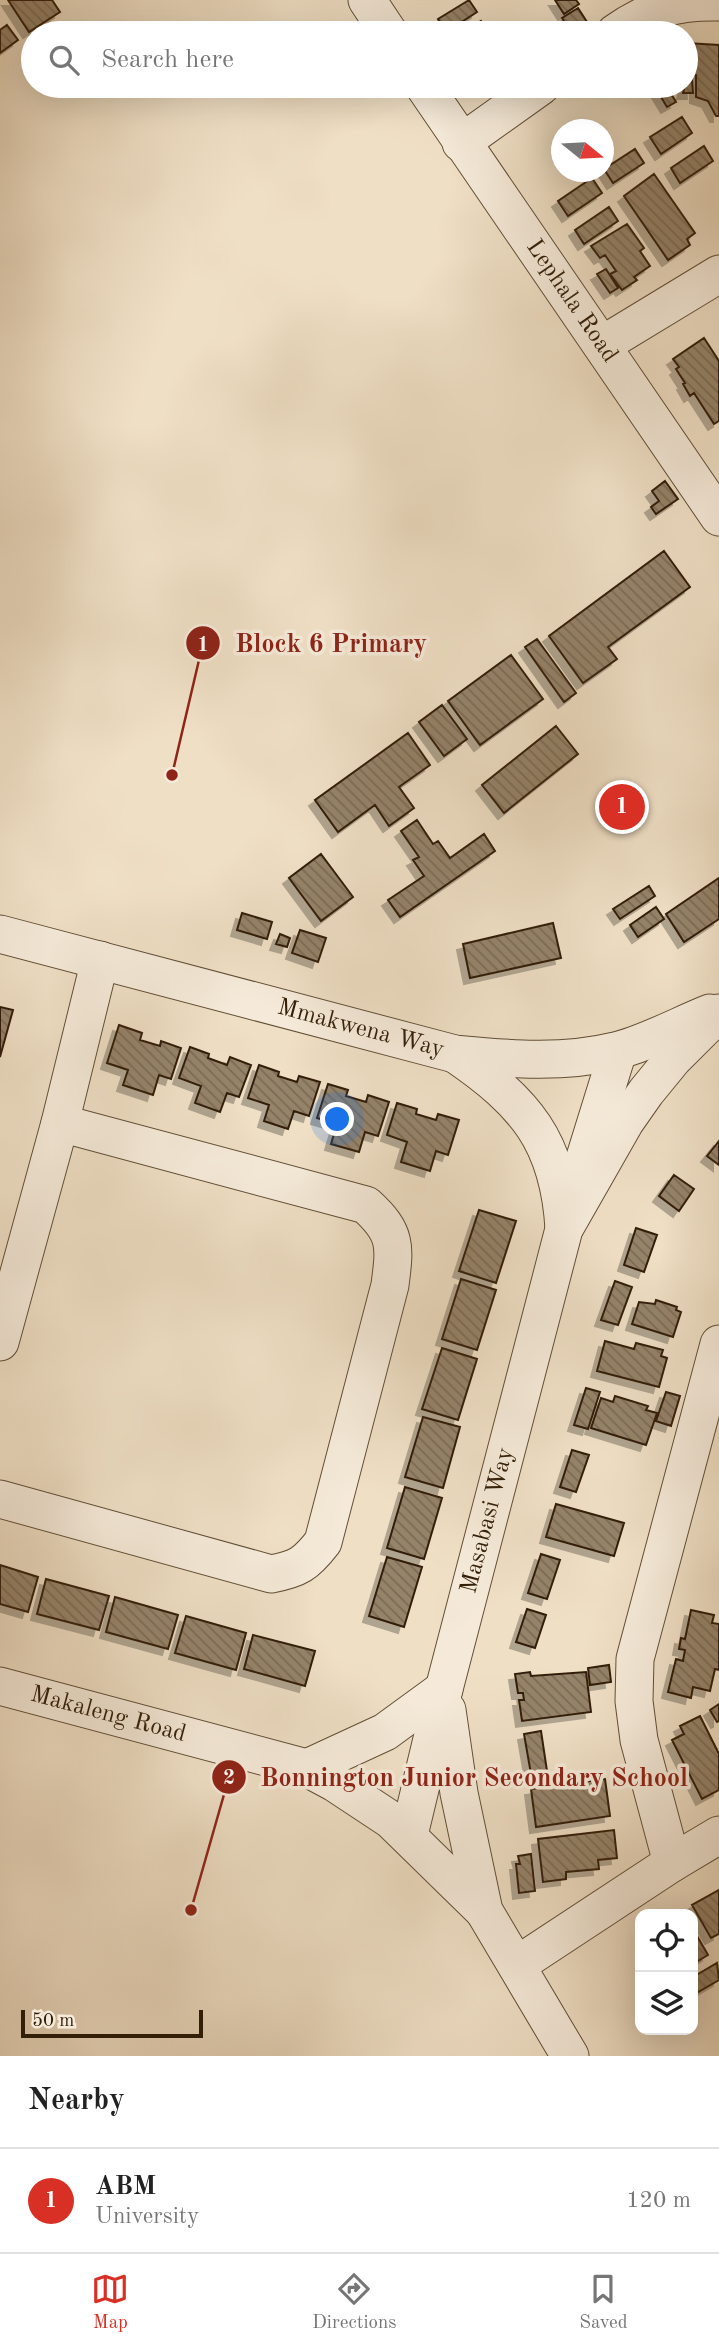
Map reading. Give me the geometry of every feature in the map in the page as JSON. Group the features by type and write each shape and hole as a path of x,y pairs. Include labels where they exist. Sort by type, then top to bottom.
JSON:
{"street":[{"path":"367,0 381,21"},
{"path":"636,21 660,7 719,2"},
{"name":"Lephala Road","path":"432,98 719,517"},
{"path":"461,143 524,98"},
{"path":"602,345 719,274"},
{"name":"Mmakwena Way","path":"0,934 455,1054 518,1060 573,1058 618,1051 719,1011"},
{"path":"0,1342 60,1123 100,960"},
{"name":"Masabasi Way","path":"570,2056 484,1911 464,1820 444,1689 564,1229 625,1122 646,1092 719,1011"},
{"path":"564,1229 618,1051"},
{"path":"455,1054 496,1083 529,1119 545,1145 558,1178 564,1229"},
{"path":"0,1499 271,1574 293,1570 310,1559 323,1542 390,1285 394,1252 390,1233 381,1218 366,1205 60,1123"},
{"path":"672,1863 639,1740 634,1701 635,1658 719,1344"},
{"name":"Makaleng Road","path":"0,1686 307,1768 391,1820 484,1911"},
{"path":"307,1768 385,1732 444,1689"},
{"path":"409,1835 444,1689"},
{"path":"517,1965 719,1835"}],"building":[{"path":"8,0 52,0 60,12 46,21 22,21"},
{"path":"469,0 477,12 463,21 438,19"},
{"path":"555,0 576,0 579,4 564,14"},
{"path":"578,8 586,21 564,21 562,18"},
{"path":"7,25 18,40 0,53 0,30"},
{"path":"698,44 719,45 719,116 716,116 708,101 698,98"},
{"path":"662,98 674,98 676,102 667,107"},
{"path":"682,117 692,133 661,154 650,137"},
{"path":"704,146 713,161 680,183 671,168"},
{"path":"635,149 644,163 613,183 614,163"},
{"path":"654,174 695,233 687,239 690,245 668,260 624,196"},
{"path":"586,182 595,182 602,193 568,216 558,201"},
{"path":"609,207 618,221 584,244 575,230"},
{"path":"627,224 644,248 640,251 650,266 634,277 637,280 622,290 610,274 616,271 605,255 600,258 591,246"},
{"path":"606,269 618,288 610,293 597,274"},
{"path":"704,338 719,361 719,421 714,424 694,393 690,396 676,369 679,367 673,359"},
{"path":"665,481 678,499 656,514 651,507 659,501 652,491"},
{"path":"664,551 690,587 608,647 617,659 583,683 549,636"},
{"path":"537,639 576,693 564,702 525,647"},
{"path":"511,655 543,699 480,745 448,701"},
{"path":"442,705 467,739 444,756 419,722"},
{"path":"556,726 578,754 504,813 482,785"},
{"path":"408,733 430,765 399,787 414,808 389,826 375,805 338,832 315,800"},
{"path":"417,820 433,844 438,841 450,858 484,834 495,851 400,917 388,900 424,876 413,860 419,857 401,831"},
{"path":"321,854 353,897 321,921 289,878"},
{"path":"719,878 719,919 684,942 666,914"},
{"path":"649,886 655,896 620,919 613,909"},
{"path":"656,907 664,919 638,937 630,925"},
{"path":"242,913 272,922 267,939 237,930"},
{"path":"553,923 561,958 470,978 463,944"},
{"path":"300,930 326,938 318,962 292,953"},
{"path":"280,934 290,938 287,947 276,944"},
{"path":"0,1007 13,1010 0,1057"},
{"path":"119,1025 142,1033 140,1040 160,1046 161,1041 181,1048 171,1079 159,1075 153,1095 123,1085 128,1070 107,1063"},
{"path":"190,1047 227,1065 230,1057 251,1065 239,1097 227,1093 220,1112 195,1103 201,1086 179,1078"},
{"path":"259,1065 279,1072 278,1076 297,1082 299,1076 320,1082 309,1116 294,1111 288,1129 264,1121 269,1105 248,1098"},
{"path":"328,1084 348,1090 346,1096 366,1102 368,1095 389,1102 378,1136 365,1132 359,1152 331,1144 337,1124 317,1118"},
{"path":"397,1103 417,1109 416,1114 436,1120 438,1114 459,1120 448,1155 436,1151 430,1171 401,1162 407,1142 387,1135"},
{"path":"719,1141 719,1165 707,1156"},
{"path":"674,1175 694,1189 679,1211 659,1196"},
{"path":"479,1210 516,1221 496,1283 459,1271"},
{"path":"636,1228 657,1235 644,1272 624,1265"},
{"path":"461,1279 496,1290 477,1350 442,1339"},
{"path":"615,1281 632,1287 618,1325 601,1320"},
{"path":"656,1300 677,1307 676,1310 681,1312 673,1337 632,1324 639,1302 655,1304"},
{"path":"605,1341 634,1349 636,1343 663,1350 661,1356 667,1358 659,1387 597,1371"},
{"path":"442,1348 477,1359 458,1420 422,1409"},
{"path":"586,1388 600,1392 588,1429 574,1425"},
{"path":"666,1392 680,1396 671,1426 656,1421"},
{"path":"615,1396 648,1406 646,1410 657,1413 646,1445 591,1428 601,1398 613,1402"},
{"path":"423,1417 460,1427 443,1488 405,1477"},
{"path":"572,1450 589,1455 576,1492 560,1487"},
{"path":"405,1487 442,1498 424,1559 387,1548"},
{"path":"556,1504 624,1523 614,1556 546,1537"},
{"path":"541,1554 560,1560 547,1599 528,1593"},
{"path":"387,1557 422,1567 404,1627 369,1616"},
{"path":"0,1565 38,1577 28,1612 0,1604"},
{"path":"46,1579 109,1596 99,1630 37,1614"},
{"path":"115,1597 178,1615 168,1649 106,1632"},
{"path":"527,1609 546,1615 535,1648 516,1642"},
{"path":"691,1610 714,1615 712,1623 719,1624 719,1670 715,1669 710,1691 693,1687 691,1698 668,1692 676,1659 683,1661 685,1650 679,1649 681,1638 685,1639"},
{"path":"186,1616 246,1633 236,1670 175,1653"},
{"path":"253,1635 315,1651 305,1686 244,1669"},
{"path":"609,1665 611,1682 590,1685 588,1668"},
{"path":"530,1672 531,1676 586,1672 591,1712 522,1721 519,1700 524,1700 523,1693 518,1693 515,1674"},
{"path":"719,1704 719,1721 717,1722 710,1710"},
{"path":"700,1716 719,1754 719,1790 702,1799 672,1740 684,1734 680,1726"},
{"path":"541,1731 547,1771 531,1774 524,1734"},
{"path":"605,1779 610,1816 536,1827 531,1789"},
{"path":"614,1830 617,1858 598,1860 599,1869 566,1872 566,1879 543,1882 538,1839"},
{"path":"531,1854 535,1891 519,1893 516,1864 520,1864 518,1856"},
{"path":"719,1890 719,1934 711,1938 698,1915 698,1909 692,1905"},
{"path":"698,1938 708,1955 698,1961"},
{"path":"717,1963 719,1980 698,1992 698,1974"}],"place":[{"name":"Block 6 Primary","path":"172,775"},
{"name":"ABM","path":"622,807"},
{"name":"Bonnington Junior Secondary School","path":"191,1910"}]}
